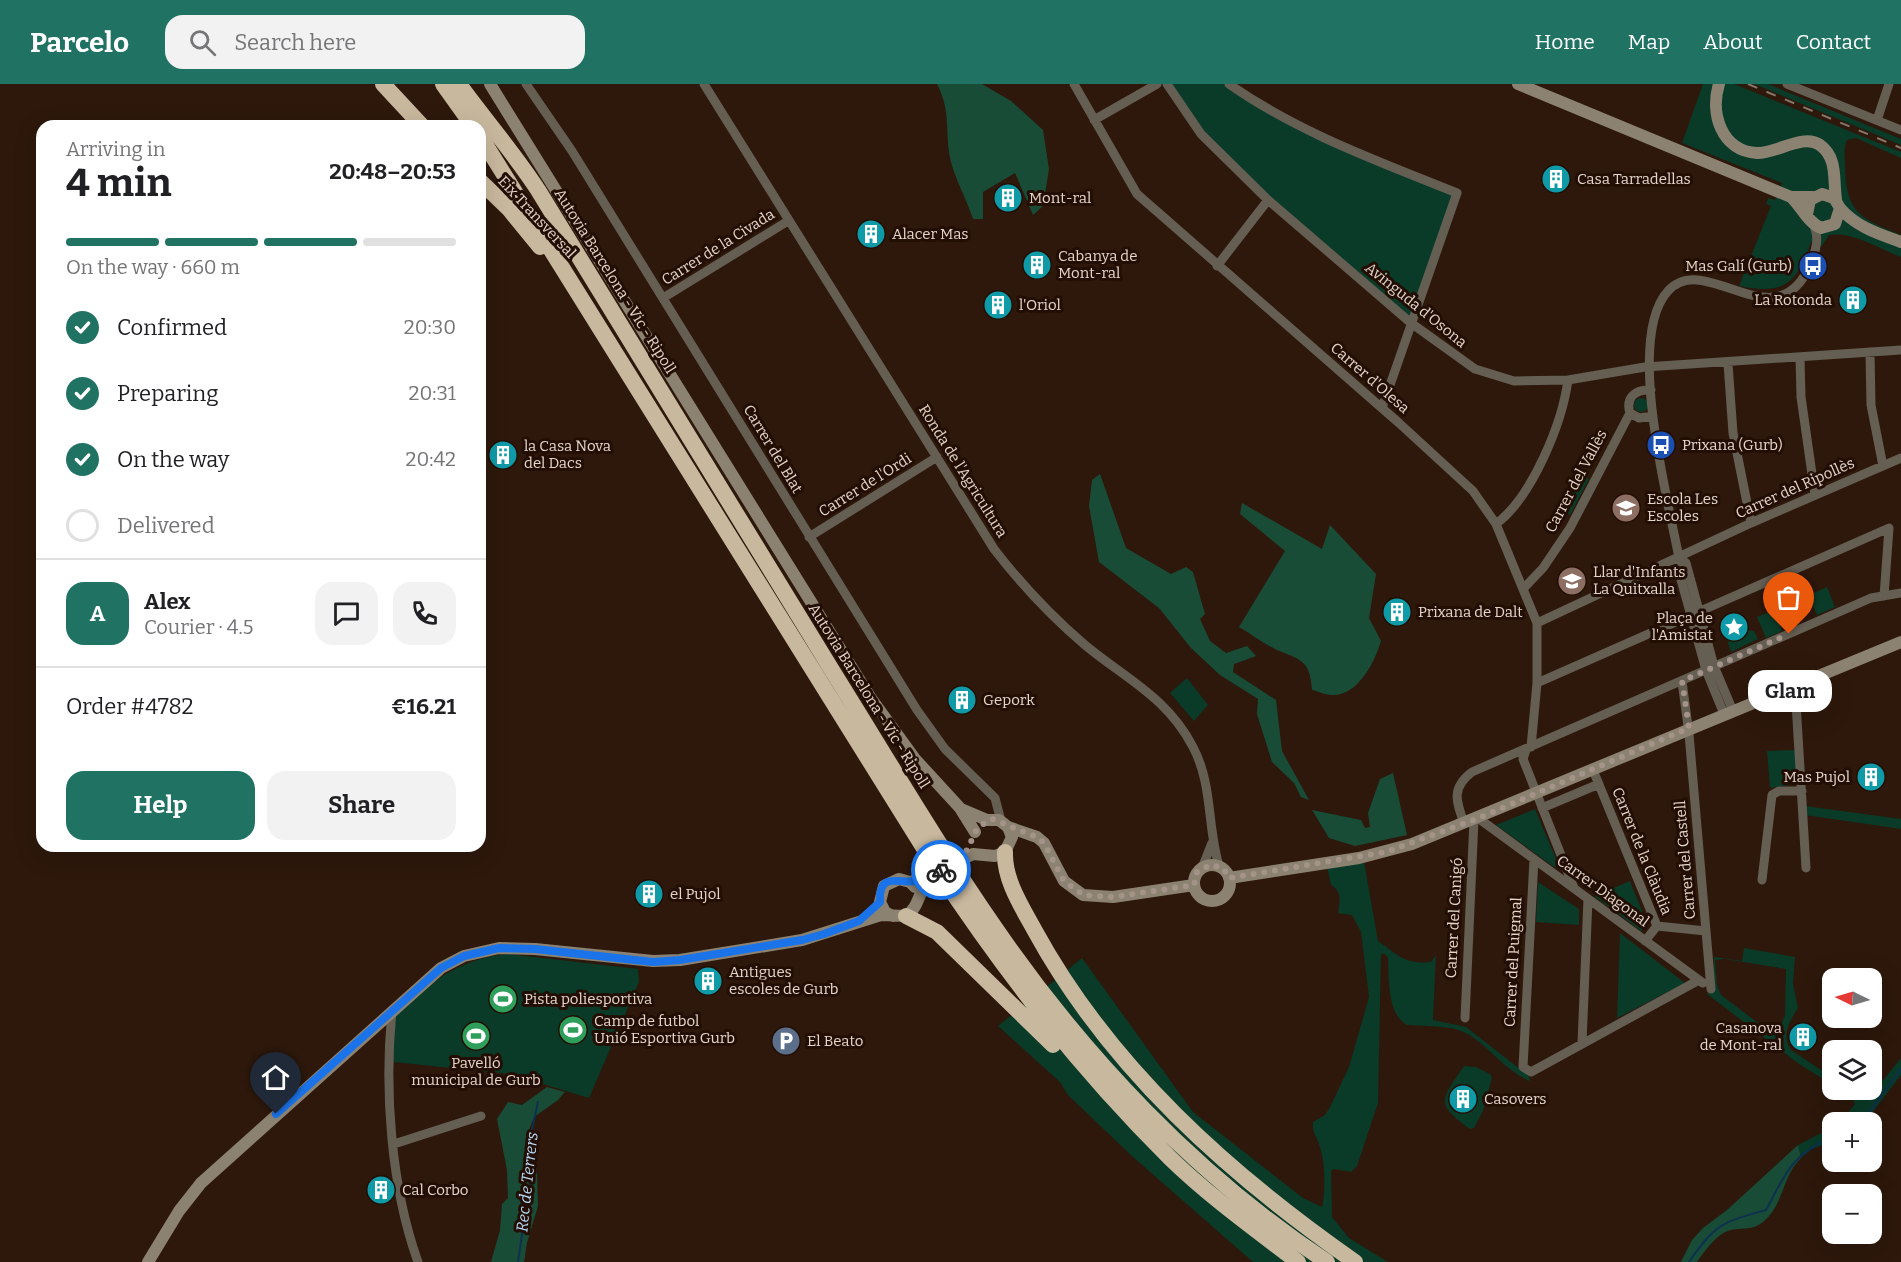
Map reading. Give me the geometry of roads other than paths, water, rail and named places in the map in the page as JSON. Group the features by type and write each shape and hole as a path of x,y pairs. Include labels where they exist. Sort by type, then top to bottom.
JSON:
{"highway":[{"path":"383,84 416,120"},
{"path":"442,84 469,120"},
{"name":"Autovia Barcelona - Vic - Ripoll","path":"459,84 485,120"},
{"path":"473,84 516,156"},
{"name":"Autovia Barcelona - Vic - Ripoll","path":"486,121 516,156 912,800 1015,955 1107,1069 1164,1128 1240,1197 1327,1262"},
{"path":"486,145 935,866 984,940 1066,1047 1172,1159 1298,1262"},
{"name":"Eix Transversal","path":"486,187 509,209 554,264 569,276"},
{"path":"1008,848 1009,878 1028,918 1050,958 1107,1040 1138,1076 1216,1153 1288,1213 1356,1262"},
{"path":"900,916 937,932 1057,1049 1066,1047"}],"street":[{"path":"490,84 870,697 915,759 960,808 975,835 976,846 983,854"},
{"name":"Carrer del Blat","path":"526,84 572,151 917,710 945,749 995,798 1005,824"},
{"name":"Ronda de l'Agricultura","path":"704,84 994,549 1035,598 1086,646 1162,702 1178,722 1194,749 1209,794 1212,843 1219,866"},
{"name":"Carrer d'Olesa","path":"1074,84 1137,194 1382,408 1473,491 1496,524 1537,623 1537,683 1529,748 1523,759 1574,888"},
{"path":"1094,120 1156,84"},
{"name":"Avinguda d'Osona","path":"1167,84 1201,134 1268,200 1411,323 1475,369 1514,381 1568,380 1650,367 1728,364 1901,350"},
{"path":"1229,84 1256,103 1314,135 1456,193 1382,408"},
{"path":"1518,84 1791,197 1828,194 1853,221 1901,242"},
{"path":"1787,84 1901,130"},
{"path":"1877,120 1889,84"},
{"path":"1717,88 1714,113 1721,132 1736,145 1755,153 1808,141 1818,143 1831,156 1839,218 1816,244"},
{"path":"1729,712 1710,668 1695,614 1686,563 1679,558 1653,416 1648,346 1663,297 1676,284 1700,279 1745,295 1776,296 1787,291 1802,279 1808,269 1817,235 1810,219 1808,205 1834,170"},
{"path":"1791,197 1821,228 1831,226 1866,228"},
{"path":"1217,266 1268,200"},
{"name":"Carrer de la Civada","path":"663,298 788,221"},
{"path":"1870,352 1871,405 1883,466"},
{"path":"1800,357 1801,397 1815,495"},
{"path":"1728,364 1733,432 1751,523"},
{"path":"1496,524 1508,515 1540,463 1555,430 1568,380"},
{"name":"Carrer del Vallès","path":"1523,589 1543,568 1570,528 1630,413 1629,402 1634,394 1651,390"},
{"path":"1630,413 1639,418 1653,416"},
{"name":"Carrer de l'Ordi","path":"809,537 937,458"},
{"name":"Carrer del Ripollès","path":"1537,623 1751,523 1901,458"},
{"path":"1537,683 1888,528 1884,596"},
{"name":"Carrer del Canigó","path":"1465,1018 1472,820 1456,794 1461,780 1472,772 1871,598 1901,593"},
{"path":"1229,878 1386,852 1536,794 1689,728 1901,642"},
{"path":"1682,681 1689,728"},
{"path":"1795,686 1806,868"},
{"name":"Carrer del Castell","path":"1689,728 1711,989"},
{"name":"Carrer de la Clàudia","path":"1593,770 1657,926 1645,941"},
{"path":"1542,808 1599,784"},
{"path":"1762,880 1772,795 1779,791 1802,791"},
{"path":"960,808 1037,837 1044,843 1064,881 1083,895 1113,897 1194,885"},
{"path":"963,857 975,835 987,820"},
{"name":"Carrer Diagonal","path":"1472,820 1534,859 1711,989"},
{"path":"1005,824 1012,837 1008,848"},
{"path":"900,916 885,912 880,902 881,891 888,882 899,879 910,882 928,878 963,857 983,854 995,856 1022,839 1037,837"},
{"name":"Ronda de l'Agricultura","path":"1202,868 1212,843"},
{"name":"Carrer del Puigmal","path":"1534,859 1523,1067 1531,1072 1582,1043"},
{"path":"1219,866 1229,878 1226,894 1215,901 1199,896 1194,885 1196,875 1202,868 1219,866"},
{"path":"148,1262 179,1211 201,1183 441,968 464,956 499,948 535,949 653,962 680,960 802,940 859,921 881,915 900,916 915,909 918,897 928,878"},
{"path":"910,882 918,897"},
{"path":"1582,1043 1588,899"},
{"path":"859,921 880,902"},
{"path":"1657,926 1706,931"},
{"path":"1582,1043 1699,980"},
{"path":"392,1011 389,1056 394,1144 404,1210 418,1262"},
{"path":"394,1144 481,1116"}],"waterway":[{"path":"1869,1112 1901,1069"},
{"name":"Rec de Terrers","path":"518,1262 531,1173 529,1144 538,1102"},
{"path":"1689,1262 1706,1239 1721,1226 1766,1210 1792,1166 1822,1142"}],"railway":[{"path":"1748,84 1901,148"}],"place":[{"name":"Casa Tarradellas","path":"1556,179"},
{"name":"Mont-ral","path":"1008,198"},
{"name":"Alacer Mas","path":"871,234"},
{"name":"Cabanya de Mont-ral","path":"1037,265"},
{"name":"Mas Galí (Gurb)","path":"1813,266"},
{"name":"La Rotonda","path":"1853,300"},
{"name":"l'Oriol","path":"998,305"},
{"name":"Prixana (Gurb)","path":"1661,445"},
{"name":"la Casa Nova del Dacs","path":"503,455"},
{"name":"Escola Les Escoles","path":"1626,508"},
{"name":"Llar d'Infants La Quitxalla","path":"1572,581"},
{"name":"Prixana de Dalt","path":"1397,612"},
{"name":"Plaça de l'Amistat","path":"1734,627"},
{"name":"Glam","path":"1789,634"},
{"name":"Gepork","path":"962,700"},
{"name":"Mas Pujol","path":"1871,777"},
{"name":"el Pujol","path":"649,894"},
{"name":"Antigues escoles de Gurb","path":"708,981"},
{"name":"Pista poliesportiva","path":"503,999"},
{"name":"Camp de futbol Unió Esportiva Gurb","path":"573,1030"},
{"name":"Pavelló municipal de Gurb","path":"476,1036"},
{"name":"Casanova de Mont-ral","path":"1803,1037"},
{"name":"El Beato","path":"786,1041"},
{"name":"Casovers","path":"1463,1099"},
{"name":"Cal Corbo","path":"381,1190"}]}
